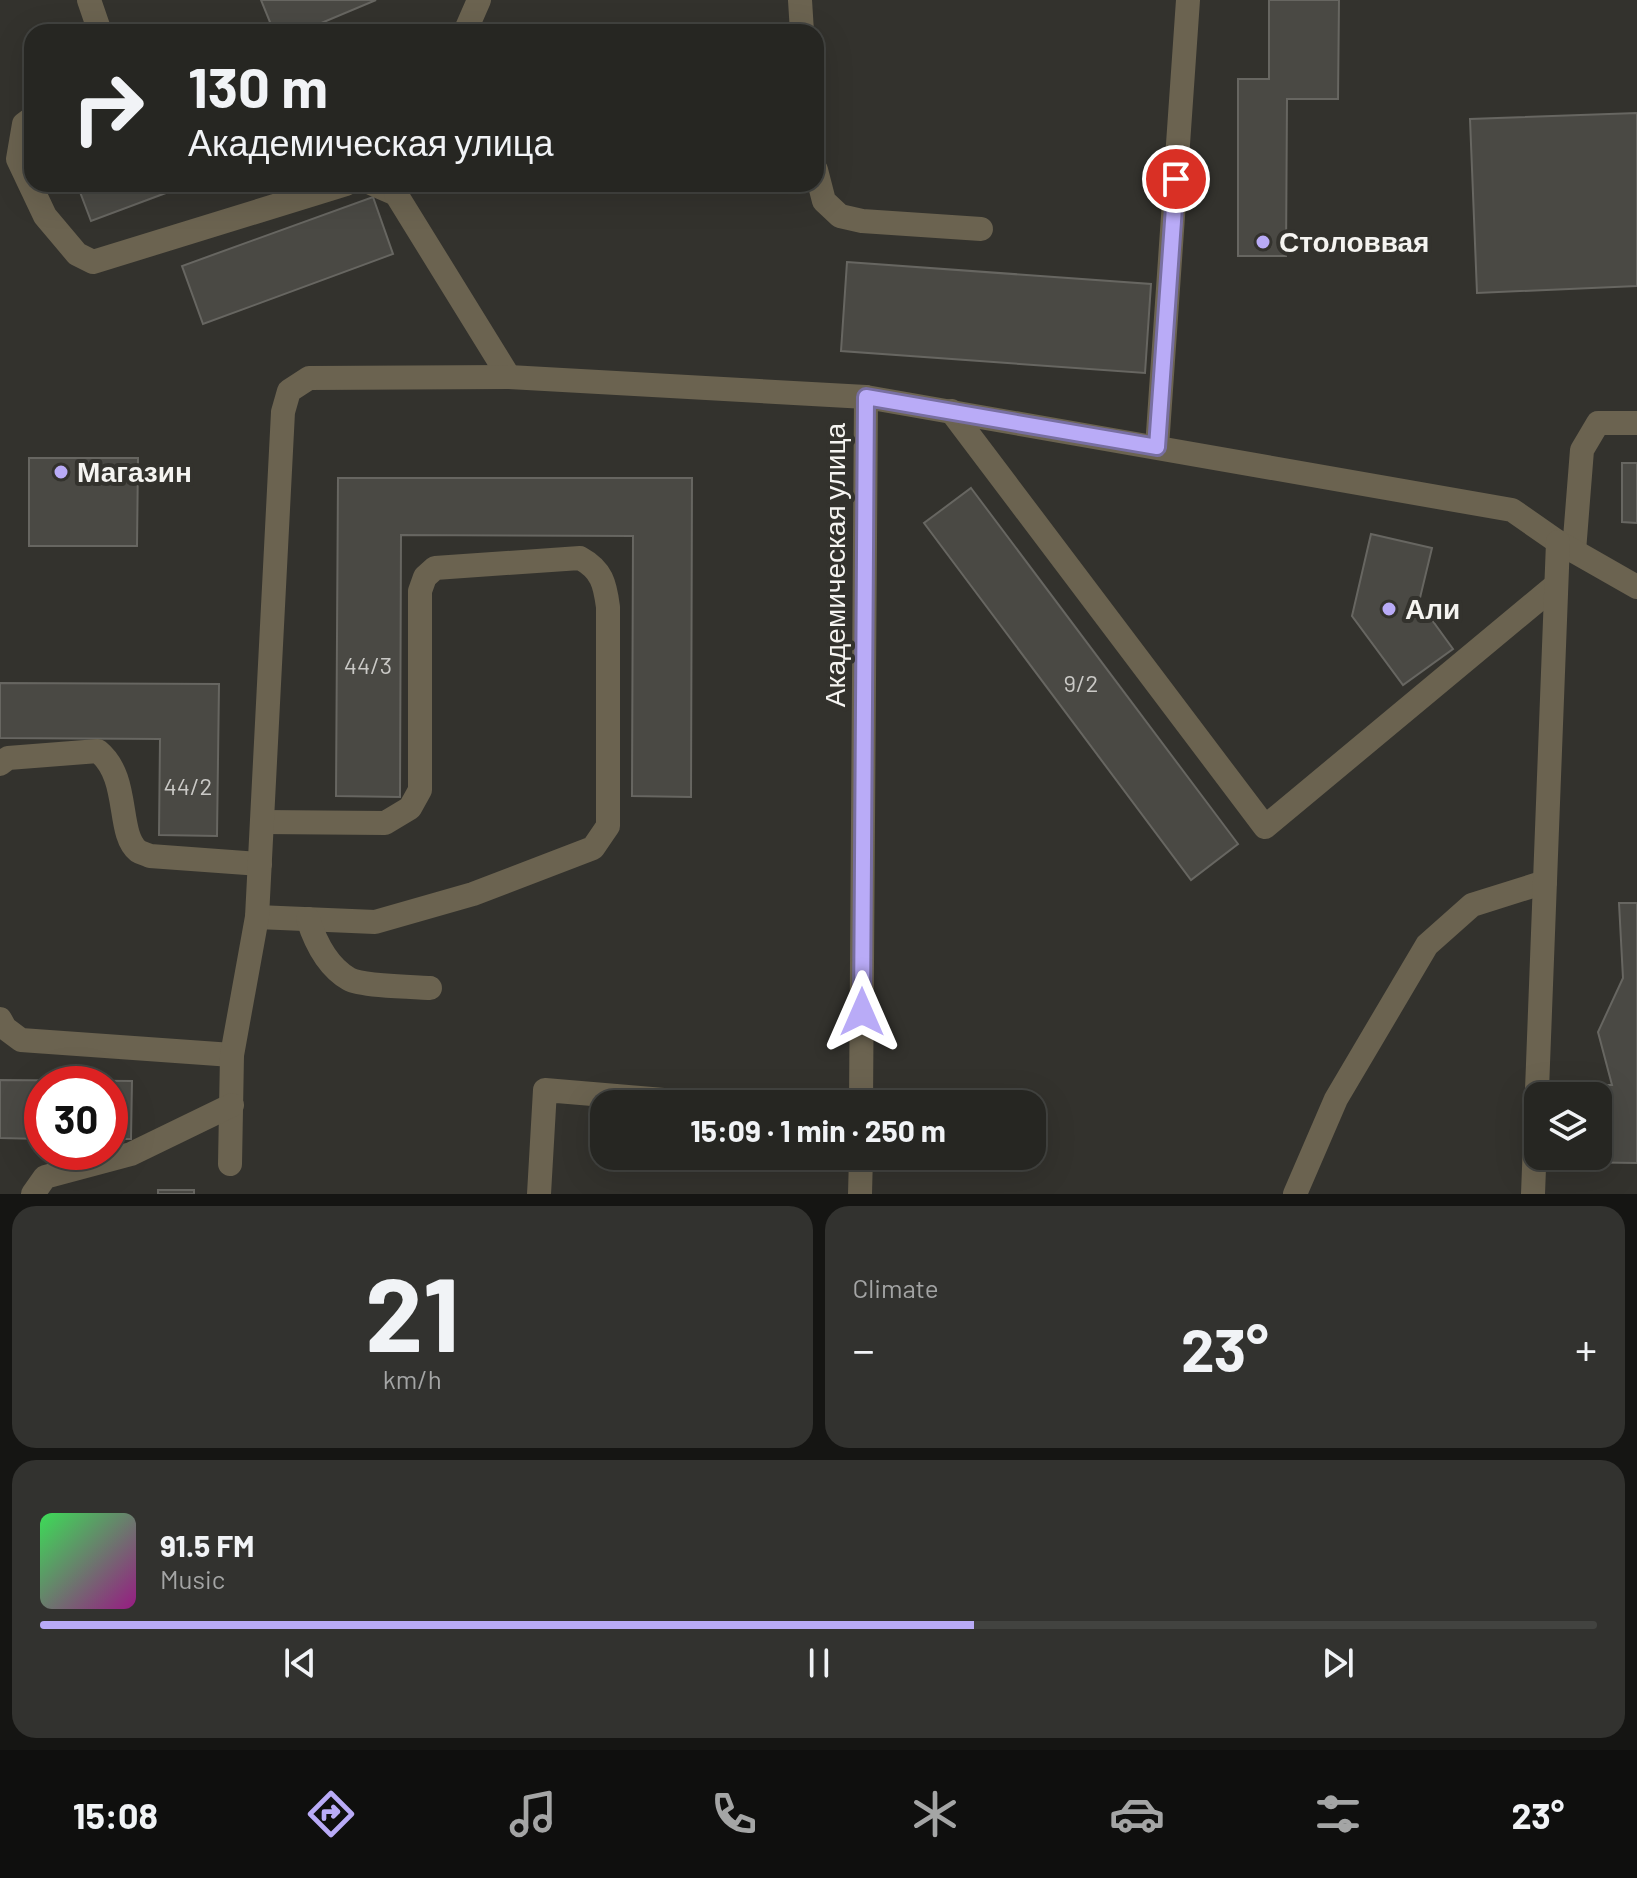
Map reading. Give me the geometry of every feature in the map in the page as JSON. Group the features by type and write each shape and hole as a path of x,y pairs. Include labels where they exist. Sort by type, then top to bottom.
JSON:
{"street":[{"path":"468,24 479,0"},
{"path":"800,0 802,24"},
{"path":"1157,447 1188,0"},
{"path":"96,2 99,24"},
{"path":"24,124 18,159 24,172"},
{"path":"34,192 45,216 77,254 93,262 320,192"},
{"path":"400,192 509,377"},
{"path":"822,192 824,201 840,216 862,221 981,229"},
{"path":"230,1164 232,1055 257,917 283,412 289,391 309,378 509,377 866,397"},
{"name":"Академическая улица","path":"861,1090 866,397 1512,510 1637,587"},
{"path":"951,411 1265,827 1556,585"},
{"path":"1533,1194 1556,585 1566,546 1582,450 1598,423 1637,423"},
{"path":"257,917 375,922 473,894 593,848 608,826 608,607 604,579 592,565 580,558 435,568 425,577 420,591 420,790 410,808 385,823 262,822"},
{"path":"0,764 8,758 98,751 116,772 130,839 137,850 150,856 260,864"},
{"path":"1295,1194 1336,1099 1427,945 1472,905 1545,882"},
{"path":"308,919 316,941 334,967 351,981 430,988"},
{"path":"0,1019 5,1028 21,1040 232,1055"},
{"path":"539,1194 545,1090 590,1094"},
{"path":"33,1194 45,1177 131,1154 232,1105"},
{"path":"860,1194 861,1170"}],"building":[{"path":"261,0 376,0 319,24 271,24"},
{"path":"1269,0 1339,0 1338,99 1287,99 1286,256 1238,256 1238,79 1269,79"},
{"path":"1637,113 1637,286 1477,293 1470,119"},
{"path":"80,192 169,192 91,221"},
{"path":"373,197 393,254 203,324 182,266"},
{"path":"847,262 1151,284 1145,373 841,351"},
{"path":"29,458 138,458 137,546 29,546"},
{"path":"1622,463 1637,463 1637,523 1622,522"},
{"path":"338,478 692,478 691,797 632,796 633,536 401,535 400,797 336,796"},
{"path":"971,488 1238,844 1191,880 924,523"},
{"name":"Али","path":"1371,534 1432,548 1419,602 1453,649 1403,685 1352,616"},
{"path":"0,683 219,684 217,836 159,835 160,739 0,738"},
{"path":"1619,903 1637,903 1637,1163 1612,1163 1612,1082 1598,1032 1623,978"},
{"path":"0,1080 24,1080 24,1139 0,1138"},
{"path":"128,1081 132,1081 131,1139 128,1139"},
{"path":"158,1190 194,1190 194,1194 158,1194"}],"place":[{"name":"Столоввая","path":"1263,242"},
{"name":"Магазин","path":"61,472"},
{"name":"Али","path":"1389,609"}],"route":[{"path":"862,1012 866,397 1157,447 1176,179"}]}
